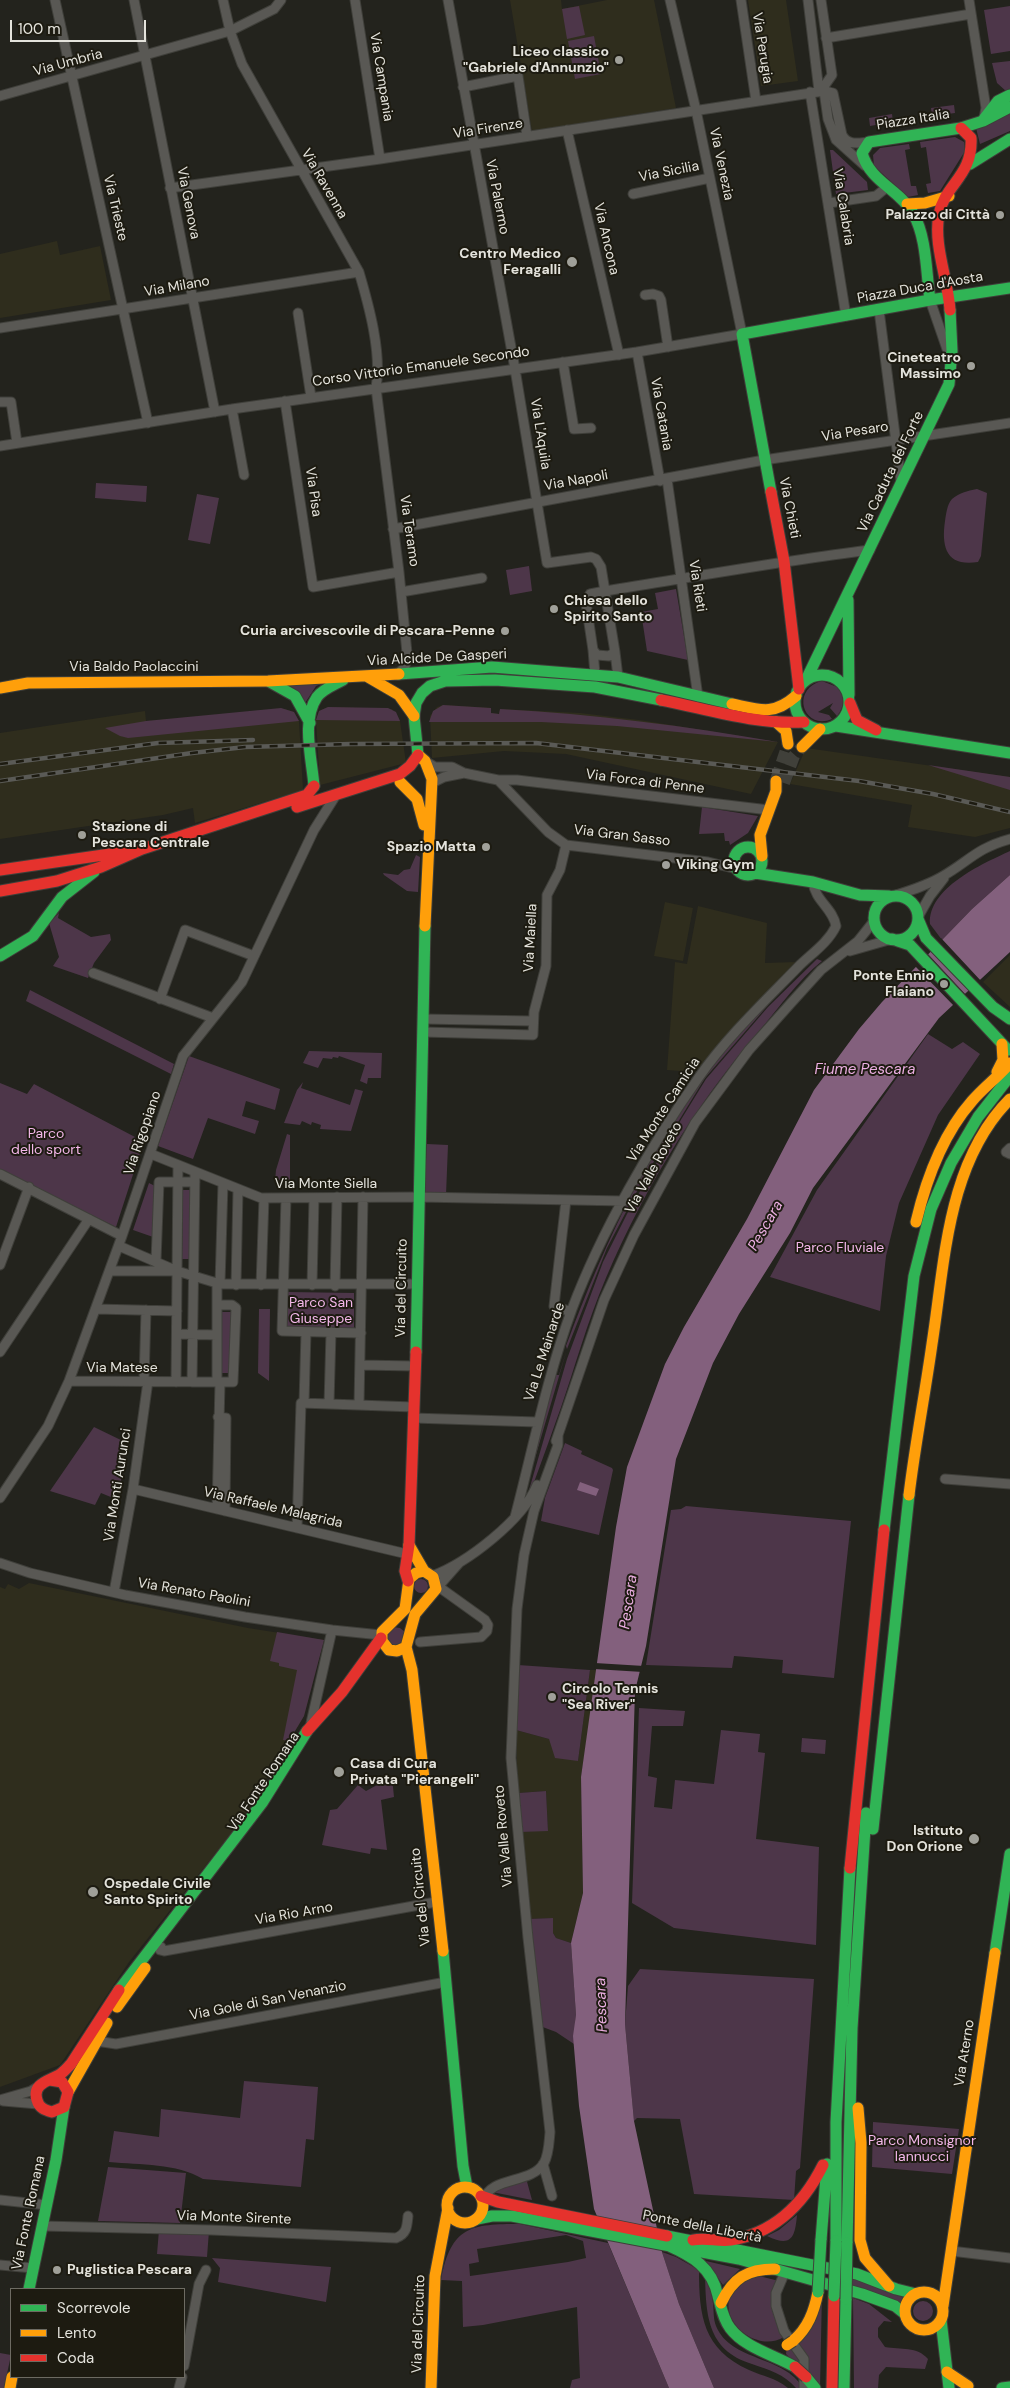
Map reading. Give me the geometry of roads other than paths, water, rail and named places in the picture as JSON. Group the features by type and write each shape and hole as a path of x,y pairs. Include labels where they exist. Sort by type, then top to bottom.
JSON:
{"main road":[{"name":"Piazza Italia","path":"866,167 862,153 869,142 961,128 982,121 1007,100"},
{"name":"Piazza Italia","path":"961,128 971,138 970,164"},
{"path":"949,297 938,224 940,215 948,196 970,164 1010,140"},
{"path":"998,146 1010,148"},
{"path":"866,167 907,204 919,228 930,300"},
{"path":"907,204 925,204 948,196"},
{"name":"Piazza Duca d'Aosta","path":"846,316 930,300 1010,288"},
{"name":"Via Caduta del Forte","path":"800,688 848,596 947,391 951,359 949,297"},
{"name":"Corso Vittorio Emanuele Secondo","path":"742,334 846,316"},
{"name":"Via Chieti","path":"742,334 784,561 800,688"},
{"name":"Via Caduta del Forte","path":"848,596 849,699"},
{"name":"Via Alcide De Gasperi","path":"314,786 310,723 311,710 316,697 324,690 347,678 492,667 595,674 618,677 761,710 778,710 800,688"},
{"path":"883,734 857,720 842,684 832,676 818,675 800,688 796,710 804,722 820,729 836,726 883,734 1010,753"},
{"path":"368,677 398,694 414,716 422,758 410,766 400,778"},
{"name":"Via Baldo Paolaccini","path":"0,688 28,683 268,681 347,678"},
{"name":"Via Alcide De Gasperi","path":"414,716 418,699 425,690 436,683 494,680 612,689 776,722 804,722"},
{"name":"Via Baldo Paolaccini","path":"268,681 295,696 310,723"},
{"path":"836,726 846,716 849,699"},
{"path":"776,722 786,731 788,744"},
{"path":"802,747 820,729"},
{"name":"Via del Circuito","path":"392,1623 405,1609 408,1582 405,1571 408,1550 414,1412 427,838 432,783 429,769 422,758"},
{"path":"233,819 300,806 339,792 376,782 400,778 418,786 432,783"},
{"name":"Via del Circuito","path":"400,778 417,799 427,838"},
{"path":"760,835 735,856 737,869 748,875 759,865 760,835 778,785"},
{"path":"0,892 57,882 101,867 142,849 306,795 314,786 326,791 339,792"},
{"path":"746,847 755,849 759,865"},
{"path":"0,870 142,849"},
{"path":"71,861 65,864 64,869 66,874 73,875"},
{"path":"46,919 55,895 57,882 55,868 49,864"},
{"path":"759,865 786,877 856,894 875,897 893,896 909,900 915,907 926,938 993,1007 1010,1019"},
{"path":"0,956 33,936 62,897 101,867"},
{"path":"856,894 870,905 880,933 906,943 915,950 1006,1048 1002,1064 983,1091"},
{"path":"874,918 878,905 893,896"},
{"path":"892,939 901,939 909,935 915,928 918,918"},
{"path":"844,1960 838,1929 851,1750 904,1279 916,1218 929,1181 960,1118 968,1106 1010,1063"},
{"path":"832,2388 834,2296 841,2242 848,2135 858,1908 889,1533 911,1303 924,1230 938,1191 958,1148 978,1117 1010,1076"},
{"path":"844,2388 846,2299 841,2242 836,2122 844,1960 850,1859 889,1533 921,1300 932,1244 940,1215 958,1170 983,1128 1010,1091"},
{"path":"858,1908 866,1899 910,1488 953,1211 960,1184 975,1144 996,1113 1010,1099"},
{"path":"408,1550 438,1588 415,1614 412,1642"},
{"path":"408,1582 416,1573 428,1574"},
{"path":"392,1651 384,1646 381,1637 383,1629 392,1623 404,1626 412,1642"},
{"name":"Via Fonte Romana","path":"45,2082 59,2076 71,2064 110,2002 143,1964 262,1803 309,1728 329,1707 366,1661 381,1637"},
{"path":"366,1661 392,1651 397,1651 412,1642"},
{"name":"Via del Circuito","path":"412,1642 412,1670 446,1982 461,2146 467,2187"},
{"name":"Via Fonte Romana","path":"68,2092 96,2041 143,1964 161,1947 269,1807 329,1707"},
{"name":"Via Aterno","path":"942,2306 1010,1854"},
{"path":"852,2056 858,2068 861,2142 860,2240 865,2258 889,2286"},
{"path":"759,2349 790,2343 805,2330 810,2322 818,2292 828,2156 830,2085 839,2069"},
{"path":"45,2082 62,2082 68,2092 68,2099 64,2107 58,2111 43,2107 36,2094 45,2082"},
{"name":"Via Fonte Romana","path":"43,2107 57,2124 59,2142"},
{"name":"Via Fonte Romana","path":"29,2288 47,2205 64,2107"},
{"name":"Via del Circuito","path":"454,2191 461,2146"},
{"path":"711,2245 748,2237 778,2222 798,2204 816,2181 828,2156"},
{"path":"467,2187 475,2189 483,2198 482,2211 477,2219 471,2222 462,2222 452,2217 448,2208 448,2199 454,2191 467,2187"},
{"name":"Ponte della Libertà","path":"483,2198 532,2214 668,2245 711,2245 857,2274 916,2294"},
{"name":"Via del Circuito","path":"431,2388 434,2290 437,2262 448,2208"},
{"name":"Ponte della Libertà","path":"477,2219 502,2215 532,2214 693,2240 703,2238 711,2245 780,2270 862,2294 895,2306 905,2314"},
{"name":"Via del Circuito","path":"437,2262 447,2237 462,2222"},
{"path":"668,2245 695,2257 706,2267 714,2281 724,2320 733,2332 759,2349 795,2367 805,2382 815,2388"},
{"name":"Via Aterno","path":"930,2293 939,2283 950,2254"},
{"path":"720,2303 727,2289 739,2276 748,2272 780,2270"},
{"path":"945,2358 935,2340 910,2325 905,2314 907,2303 916,2294 930,2293 939,2299 942,2306 941,2320 949,2388"},
{"path":"921,2330 933,2328 941,2320"},
{"path":"947,2372 972,2387"},
{"path":"954,2388 972,2387"},
{"path":"1002,2388 1010,2388"}],"street":[{"name":"Via Trieste","path":"55,0 125,310 148,423"},
{"name":"Via Genova","path":"134,0 215,412"},
{"name":"Via Ravenna","path":"223,0 230,31 242,64 358,272 370,309 378,374 376,388"},
{"name":"Via Umbria","path":"0,96 144,57 230,31 274,9 281,0"},
{"name":"Via Campania","path":"355,0 380,159"},
{"name":"Via Palermo","path":"448,0 515,369"},
{"name":"Via Venezia","path":"670,0 696,110 742,334"},
{"name":"Via Perugia","path":"741,0 756,101"},
{"path":"808,0 818,91 830,129 836,140 866,167"},
{"path":"818,91 832,75 821,0"},
{"path":"969,0 986,113 982,121"},
{"path":"826,38 971,14"},
{"path":"463,87 518,76 527,136"},
{"path":"982,86 989,95 1007,100"},
{"name":"Via Firenze","path":"170,188 380,159 818,91"},
{"name":"Piazza Italia","path":"818,91 833,93 843,138 851,144 869,142"},
{"name":"Via Calabria","path":"818,91 819,142 840,276"},
{"name":"Via Ancona","path":"568,130 619,354"},
{"path":"819,142 836,140"},
{"name":"Via Sicilia","path":"633,194 710,178"},
{"path":"829,203 876,196 887,187"},
{"name":"Via Milano","path":"0,328 125,310 193,297 358,272"},
{"name":"Piazza Duca d'Aosta","path":"840,276 846,316"},
{"path":"645,295 653,294 661,300 668,347"},
{"name":"Via Caduta del Forte","path":"930,300 951,359"},
{"path":"879,310 902,484"},
{"path":"298,313 311,397"},
{"name":"Corso Vittorio Emanuele Secondo","path":"0,446 311,397 637,352 742,334"},
{"name":"Via Catania","path":"637,352 663,480"},
{"path":"563,362 574,429 591,428"},
{"name":"Via L'Aquila","path":"515,369 547,563 585,557 596,559 601,567 605,591"},
{"name":"Via Teramo","path":"376,388 392,529 400,572 407,662 402,671 397,675"},
{"name":"Via Pisa","path":"285,401 312,587 400,572"},
{"path":"0,402 10,402 16,443"},
{"path":"232,409 244,475"},
{"name":"Via Pesaro","path":"764,460 1010,423"},
{"name":"Via Napoli","path":"392,529 764,460"},
{"name":"Via Rieti","path":"663,480 682,579 698,697"},
{"path":"595,674 586,603 590,594 784,561 870,550"},
{"path":"401,592 482,578"},
{"path":"605,591 618,677"},
{"path":"593,650 597,655 610,656 614,652"},
{"name":"Via Forca di Penne","path":"422,758 436,767 452,767 464,773 498,780 517,780 769,810"},
{"name":"Via Forca di Penne","path":"432,783 444,777 464,773"},
{"name":"Via Gran Sasso","path":"498,780 548,832 566,845 708,862 737,869"},
{"path":"513,794 512,786 517,780"},
{"name":"Via Rigopiano","path":"0,1498 48,1426 69,1381 119,1246 183,1056 242,982 314,830 339,792"},
{"path":"893,896 921,888 981,849 1010,839"},
{"name":"Via Maiella","path":"423,1032 532,1035 532,1021 546,966 547,895 560,870 566,845"},
{"path":"918,918 925,902 948,872"},
{"name":"Via Monte Camicia","path":"624,1201 650,1154 700,1076 751,1015 833,933 836,926 835,918 817,898 812,882"},
{"name":"Via Valle Roveto","path":"517,1517 533,1495 558,1435 604,1300 634,1235 695,1123 750,1050 791,1002 821,970 858,941 874,918"},
{"path":"160,999 185,930 254,956"},
{"name":"Via Valle Roveto","path":"840,954 892,939"},
{"path":"93,973 213,1018"},
{"path":"423,1019 532,1021"},
{"path":"1010,1148 1006,1152 1010,1154"},
{"name":"Via Monte Siella","path":"151,1154 264,1198 419,1198"},
{"name":"Via Matese","path":"176,1382 178,1165"},
{"path":"192,1382 195,1172"},
{"path":"0,1174 29,1187 122,1236"},
{"path":"156,1261 159,1182 195,1182"},
{"path":"221,1510 217,1305 223,1183"},
{"path":"0,1266 29,1187"},
{"path":"236,1285 238,1189"},
{"path":"261,1285 264,1198"},
{"path":"286,1198 282,1331 361,1333"},
{"path":"312,1285 314,1198"},
{"path":"334,1286 337,1198"},
{"path":"359,1404 363,1198"},
{"path":"419,1198 624,1201"},
{"path":"566,1200 554,1306 571,1312"},
{"name":"Via Le Mainarde","path":"517,1517 538,1422 571,1312 583,1283 624,1201"},
{"path":"0,1352 89,1219"},
{"path":"119,1246 177,1271 219,1284 284,1286 418,1284"},
{"path":"110,1271 177,1271"},
{"path":"217,1305 232,1305 236,1308 233,1382 218,1382"},
{"path":"96,1309 177,1311"},
{"name":"Via Monti Aurunci","path":"114,1592 133,1488 146,1381 146,1310"},
{"path":"297,1528 306,1332"},
{"path":"329,1404 331,1332"},
{"path":"176,1334 217,1335"},
{"path":"360,1365 415,1366"},
{"name":"Via Matese","path":"69,1381 218,1382"},
{"path":"302,1403 359,1404 414,1412 538,1422"},
{"name":"Via Valle Roveto","path":"544,2164 549,2149 550,2132 528,1938 511,1758 517,1609 524,1556 532,1518 558,1445 558,1435"},
{"path":"945,1478 1010,1484"},
{"name":"Via Raffaele Malagrida","path":"133,1488 297,1528 408,1550"},
{"path":"428,1574 462,1559 501,1532 517,1517"},
{"path":"412,1642 481,1637 486,1631 488,1625 485,1620 438,1588 462,1559"},
{"name":"Via Renato Paolini","path":"2,1562 30,1573 114,1592 381,1637"},
{"name":"Via Fonte Romana","path":"309,1728 332,1630"},
{"name":"Via Rio Arno","path":"161,1947 160,1950 164,1951 436,1902"},
{"name":"Via Gole di San Venanzio","path":"96,2041 116,2044 446,1982"},
{"path":"0,2100 27,2093 45,2082"},
{"path":"0,2100 43,2107"},
{"path":"483,2198 490,2189 535,2172 544,2164 552,2196"},
{"path":"0,2200 47,2205"},
{"name":"Via Monte Sirente","path":"42,2226 211,2230 396,2238 403,2236 408,2216"},
{"path":"950,2254 1010,2258"},
{"path":"0,2265 33,2268"},
{"path":"185,2361 199,2284 206,2270"},
{"path":"780,2270 776,2306 781,2324 804,2359 805,2382"}],"water":[{"name":"Fiume Pescara","path":"1010,875 1010,952 939,1018 813,1188 790,1233 739,1314 713,1363 676,1459 646,1646 635,1691 625,2024 634,2121 662,2252 679,2304 714,2388 669,2388 594,2209 579,2106 573,2036 576,2015 571,1943 583,1893 581,1777 616,1527 627,1467 665,1364 684,1327 747,1219 814,1090 859,1029 882,1002 972,909"},
{"path":"580,1482 599,1489 596,1496 577,1490"}],"tunnel":[{"path":"776,780 788,744"},
{"path":"784,783 794,756 802,747"}],"railway":[{"path":"0,764 158,743 253,740"},
{"path":"0,781 245,747 351,744 536,743 859,781 933,794 1010,812"}],"place":[{"name":"Liceo classico \"Gabriele d'Annunzio\"","path":"619,60"},
{"name":"Palazzo di Città","path":"1000,215"},
{"name":"Centro Medico Feragalli","path":"572,262"},
{"name":"Cineteatro Massimo","path":"971,366"},
{"name":"Chiesa dello Spirito Santo","path":"554,609"},
{"name":"Curia arcivescovile di Pescara-Penne","path":"505,631"},
{"name":"Stazione di Pescara Centrale","path":"82,835"},
{"name":"Spazio Matta","path":"486,847"},
{"name":"Viking Gym","path":"666,865"},
{"name":"Ponte Ennio Flaiano","path":"944,984"},
{"name":"Circolo Tennis \"Sea River\"","path":"552,1697"},
{"name":"Casa di Cura Privata \"Pierangeli\"","path":"339,1772"},
{"name":"Istituto Don Orione","path":"974,1839"},
{"name":"Ospedale Civile Santo Spirito","path":"93,1892"},
{"name":"Puglistica Pescara","path":"57,2270"}],"park label":[{"name":"Parco dello sport","path":"46,1142"},
{"name":"Parco Fluviale","path":"840,1248"},
{"name":"Parco San Giuseppe","path":"321,1312"},
{"name":"Parco Monsignor Iannucci","path":"922,2150"}],"water label":[{"name":"Pescara","path":"766,1226"},
{"name":"Pescara","path":"629,1602"},
{"name":"Pescara","path":"602,2005"}]}
